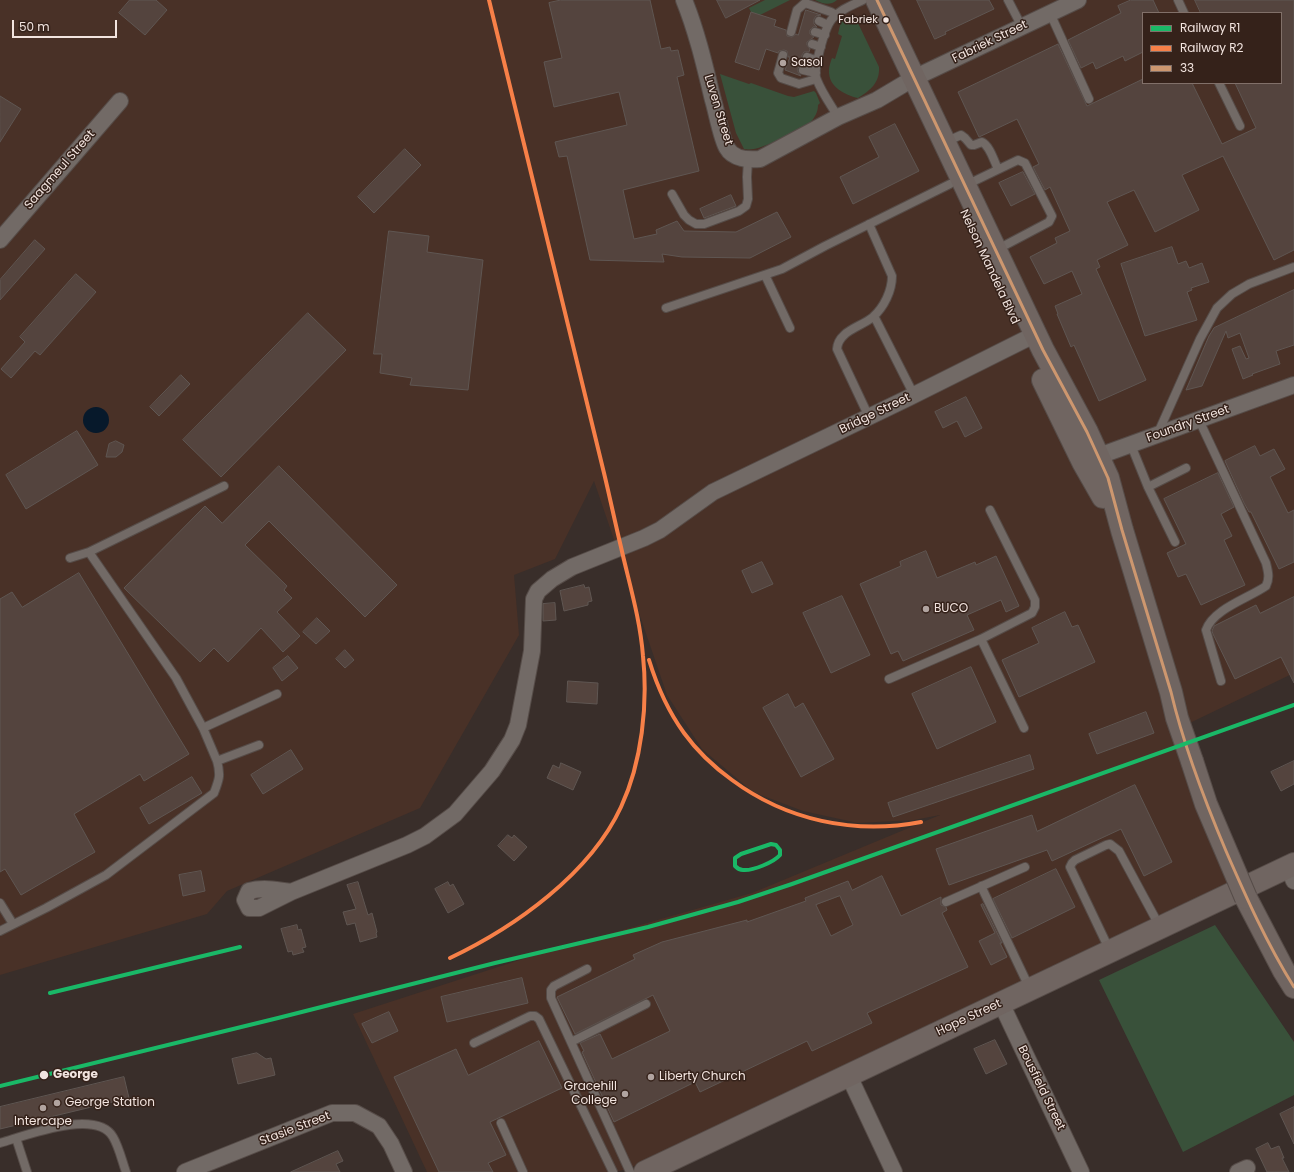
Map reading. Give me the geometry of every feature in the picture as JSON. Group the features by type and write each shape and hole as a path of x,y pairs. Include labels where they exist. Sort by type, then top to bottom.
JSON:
{"street":[{"name":"Luven Street","path":"684,0 699,45 720,128 727,149 735,155 748,160"},
{"name":"Nelson Mandela Blvd","path":"863,0 908,81 945,142 958,185 996,250 1030,337"},
{"name":"Nelson Mandela Blvd","path":"877,0 908,81 1090,459 1123,536 1177,718 1206,804 1246,898 1284,971 1294,987"},
{"name":"Fabriek Street","path":"908,81 1078,0"},
{"path":"748,160 760,159 838,117 877,100 908,81"},
{"name":"Saagmeul Street","path":"0,240 120,101"},
{"name":"Bridge Street","path":"291,892 425,836 455,814 492,771 512,740 518,725 532,652 533,605 538,591 548,581 572,568 660,530 713,492 1030,337"},
{"name":"Foundry Street","path":"1090,459 1294,386"},
{"name":"Hope Street","path":"645,1172 1110,951 1292,871"},
{"name":"Bousfield Street","path":"1000,1003 1081,1172"},
{"path":"849,1076 894,1172"},
{"name":"Stasie Street","path":"185,1172 332,1113 355,1112 379,1126 391,1144 404,1172"}],"lane":[{"path":"838,117 816,76 817,61 828,25 839,12 863,0"},
{"path":"1008,0 1022,27"},
{"path":"1178,0 1184,12"},
{"path":"795,28 800,15 797,10 805,3 836,15"},
{"path":"1050,14 1089,99"},
{"path":"819,21 828,25"},
{"path":"816,32 825,35"},
{"path":"812,44 821,47"},
{"path":"807,57 817,61"},
{"path":"784,60 778,73 781,78 799,84 816,76"},
{"path":"803,70 816,76"},
{"path":"1219,84 1240,126"},
{"path":"945,142 961,135 971,145 982,142 984,143 987,146 998,169"},
{"path":"672,194 684,216 696,224 704,224 739,211 746,206 748,200 748,160"},
{"path":"666,308 782,270 869,224 1018,160 1025,163 1052,216 1049,222 996,250"},
{"path":"869,224 892,276 892,285 887,299 874,316 843,336 837,346 837,349 869,417"},
{"path":"1157,436 1200,339 1217,308 1232,294 1249,284 1294,267"},
{"path":"765,275 790,328"},
{"path":"874,316 914,395"},
{"path":"1199,420 1266,563 1269,574 1266,586 1230,606 1208,624 1206,630 1221,681"},
{"path":"1131,445 1148,487 1175,542"},
{"path":"1148,487 1186,468"},
{"path":"70,558 89,552 224,486"},
{"path":"889,679 981,639 1032,613 1035,607 1035,600 990,510"},
{"path":"0,931 106,875 214,793 219,780 220,772 217,761 203,728 176,678 89,552"},
{"path":"981,639 1024,728"},
{"path":"203,728 276,694"},
{"path":"217,761 258,745"},
{"path":"1110,951 1070,867 1075,860 1106,845 1110,844 1120,851 1160,928"},
{"path":"946,902 1025,867"},
{"path":"981,886 1030,989"},
{"path":"0,903 13,924"},
{"path":"587,969 554,986 550,994 558,1016 630,1172"},
{"path":"571,1042 646,1004"},
{"path":"474,1043 530,1016 535,1016 539,1019 613,1172"},
{"path":"0,1143 69,1124 85,1123 99,1127 113,1137 126,1172"},
{"path":"501,1123 523,1172"},
{"path":"16,1138 27,1172"}],"shaded area":[{"path":"0,0 1294,0 1294,673 1173,731 1231,885 630,1168 616,1172 427,1172 353,1014 532,956 752,893 940,815 914,820 858,823 803,811 753,792 702,749 667,695 594,481 555,559 514,575 519,635 420,808 227,891 207,914 0,975"}],"green space":[{"path":"765,0 790,0 760,15 751,12 749,8"},
{"path":"815,0 837,0 826,4"},
{"path":"845,19 857,21 879,67 878,77 874,85 858,98 848,95 834,86 829,76 829,68 832,58 835,59 842,36 838,34 841,21"},
{"path":"720,74 788,96 794,97 814,91 820,103 816,114 810,123 768,145 759,148 744,149 736,133"},
{"path":"1215,925 1294,1042 1294,1095 1183,1152 1099,980"}],"water":[{"path":"96,407 105,411 109,420 105,429 96,433 87,429 83,420 87,411"}],"building":[{"path":"130,0 156,0 167,10 145,35 119,13"},
{"path":"561,0 650,0 661,49 670,47 671,51 678,50 684,75 677,77 699,171 623,190 634,239 657,234 656,230 677,221 684,231 736,232 777,212 791,237 750,258 682,257 662,254 664,262 590,260 567,156 559,157 555,142 627,125 619,92 554,107 544,62 562,58 549,3"},
{"path":"717,0 760,0 726,18"},
{"path":"917,0 989,0 994,9 945,32 946,34 935,39"},
{"path":"1131,0 1153,0 1159,12 1142,12 1142,52 1125,61 1123,56 1096,69 1093,62 1081,68 1068,40 1121,13 1118,6"},
{"path":"1195,0 1294,0 1294,250 1274,260 1223,156 1182,175 1199,210 1155,232 1134,190 1107,202 1128,245 1097,260 1100,267 1096,269 1146,380 1099,401 1074,345 1071,347 1055,306 1082,294 1072,271 1044,284 1030,257 1057,243 1055,238 1070,231 1050,187 1045,190 1033,167 1039,164 1017,119 979,137 958,92 1058,44 1087,106 1142,79 1142,84 1192,84 1222,144 1256,128 1235,84 1282,84 1282,12 1201,12"},
{"path":"806,10 821,15 816,16 814,19 814,24 817,27 813,27 810,30 810,34 814,37 807,42 810,49 809,52 804,52 802,55 802,60 805,62 805,65 801,65 798,68 798,72 801,76 785,70 790,57 788,57 787,51 784,50 779,51 778,53 766,49 759,70 735,62 751,12 776,20 774,26 786,30 787,36 792,37 796,34 798,35"},
{"path":"0,96 21,109 0,142"},
{"path":"895,124 919,171 853,204 840,177 879,157 869,137"},
{"path":"405,149 421,165 374,213 358,197"},
{"path":"1023,172 1035,194 1011,206 999,183"},
{"path":"731,195 736,206 704,218 700,209"},
{"path":"389,231 429,236 427,252 483,260 468,390 410,385 412,378 380,373 382,354 374,354"},
{"path":"35,240 45,249 0,300 0,280"},
{"path":"1172,247 1178,264 1186,261 1189,268 1202,263 1209,282 1191,288 1192,290 1187,292 1197,320 1145,336 1121,264"},
{"path":"76,274 96,292 40,355 35,351 11,378 1,369 25,342 20,337"},
{"path":"1294,290 1294,345 1276,351 1280,364 1252,374 1253,375 1243,379 1232,349 1240,346 1246,359 1249,358 1240,333 1228,338 1226,331 1202,386 1186,390 1209,336 1214,328"},
{"path":"308,313 346,350 221,477 183,440"},
{"path":"181,375 190,384 159,416 150,407"},
{"path":"966,397 982,428 965,437 957,421 943,428 935,412"},
{"path":"77,431 98,465 26,509 6,475"},
{"path":"116,441 124,445 122,452 116,457 106,457 109,444"},
{"path":"1255,446 1260,456 1274,449 1285,469 1270,477 1288,513 1294,510 1294,562 1279,569 1251,512 1249,512 1244,503 1225,461"},
{"path":"279,466 397,585 365,617 269,521 245,545 287,586 284,590 292,598 277,612 300,636 283,652 261,628 228,662 214,648 200,662 124,588 205,506 222,523"},
{"path":"1218,473 1234,507 1221,514 1232,536 1224,540 1245,585 1201,605 1186,574 1178,577 1167,553 1186,544 1164,499"},
{"name":"BUCO","path":"926,551 937,578 975,562 976,565 996,556 1019,606 1006,612 1001,600 967,615 974,630 903,661 898,651 891,654 860,584 901,566 900,562"},
{"path":"762,562 773,584 752,593 742,571"},
{"path":"79,573 189,754 144,781 140,774 74,814 95,852 21,895 5,869 0,872 0,599 12,592 22,607"},
{"path":"584,585 585,588 589,587 592,601 588,602 588,605 564,611 560,591"},
{"path":"842,596 870,655 831,673 803,613"},
{"path":"1294,597 1294,683 1281,657 1235,679 1213,634 1212,631 1214,626 1256,605 1260,613"},
{"path":"555,603 556,620 543,621 543,604"},
{"path":"1065,612 1072,627 1078,625 1095,662 1019,697 1002,660 1039,643 1032,628"},
{"path":"317,618 330,631 316,644 303,632"},
{"path":"345,650 354,660 345,668 336,659"},
{"path":"288,656 298,668 282,681 273,668"},
{"path":"971,667 996,722 937,749 912,694"},
{"path":"568,681 598,683 597,704 567,702"},
{"path":"788,694 795,708 803,703 834,759 801,777 763,708"},
{"path":"1146,712 1154,733 1097,754 1089,734"},
{"path":"291,750 303,769 263,794 251,775"},
{"path":"1030,755 1034,769 893,817 888,803"},
{"path":"1294,761 1294,784 1281,791 1271,772"},
{"path":"561,763 581,772 573,790 547,778 553,765 559,768"},
{"path":"192,777 202,793 149,824 140,808"},
{"path":"1135,785 1172,862 1144,876 1121,829 1052,861 1047,850 949,885 936,849 1032,815 1037,831"},
{"path":"508,835 512,838 514,835 527,847 514,861 498,846"},
{"path":"1056,869 1075,907 1012,938 993,899"},
{"path":"201,871 205,891 183,896 179,875"},
{"path":"882,876 901,916 941,897 941,905 946,907 947,910 942,913 968,967 867,1013 872,1023 812,1051 807,1041 700,1092 695,1082 614,1122 582,1052 584,1051 580,1043 600,1034 612,1059 670,1031 653,995 575,1034 557,997 635,959 633,955 662,942 747,920 747,922 806,901 805,898 848,881 852,890","holes":["840,896 853,925 831,936 816,905"]},
{"path":"358,882 368,915 372,913 377,932 377,937 360,942 355,923 347,925 343,912 356,909 347,885"},
{"path":"448,882 450,886 453,884 464,904 448,913 435,889"},
{"path":"983,904 1002,943 1000,943 1007,957 991,965 979,941 995,933 981,905"},
{"path":"297,925 298,930 301,929 306,947 302,948 304,952 293,955 292,951 288,952 281,929"},
{"path":"522,978 528,1003 447,1022 441,997"},
{"path":"389,1012 398,1031 372,1043 362,1024"},
{"path":"995,1040 1007,1064 986,1074 974,1049"},
{"path":"539,1041 562,1088 490,1122 506,1155 488,1163 493,1172 439,1172 394,1077 456,1049 468,1075"},
{"path":"257,1053 266,1059 271,1058 275,1075 238,1084 232,1059"},
{"name":"George Station","path":"124,1077 129,1098 0,1129 0,1107"},
{"path":"1294,1107 1294,1144 1280,1114"},
{"path":"1268,1143 1271,1149 1279,1146 1284,1158 1282,1158 1289,1172 1267,1172 1256,1149"},
{"path":"338,1151 343,1161 336,1164 340,1172 291,1172"}],"rail line":[{"name":"R2","path":"450,958 500,931 548,896 570,876 590,854 607,831 621,807 634,771 642,733 645,694 642,642 634,601 489,0"},
{"name":"R2","path":"649,660 659,689 678,725 689,740 719,770 753,794 775,805 822,821 871,827 896,826 921,822"},
{"name":"R1","path":"0,1086 495,963 648,927 738,902 1294,705"},
{"name":"R1","path":"771,844 776,845 780,850 780,855 777,858 758,868 741,870 735,866 735,858 741,854 771,844"},
{"name":"R1","path":"50,993 240,947"}],"transit line":[{"name":"33","path":"877,0 1043,350 1087,432 1108,478 1122,530 1195,773 1249,903 1294,987"}],"place":[{"name":"Fabriek","path":"886,20"},
{"name":"Sasol","path":"783,63"},
{"name":"BUCO","path":"926,609"},
{"name":"George","path":"44,1075"},
{"name":"Liberty Church","path":"651,1077"},
{"name":"Gracehill College","path":"625,1094"},
{"name":"George Station","path":"57,1103"},
{"name":"Intercape","path":"43,1108"}]}
